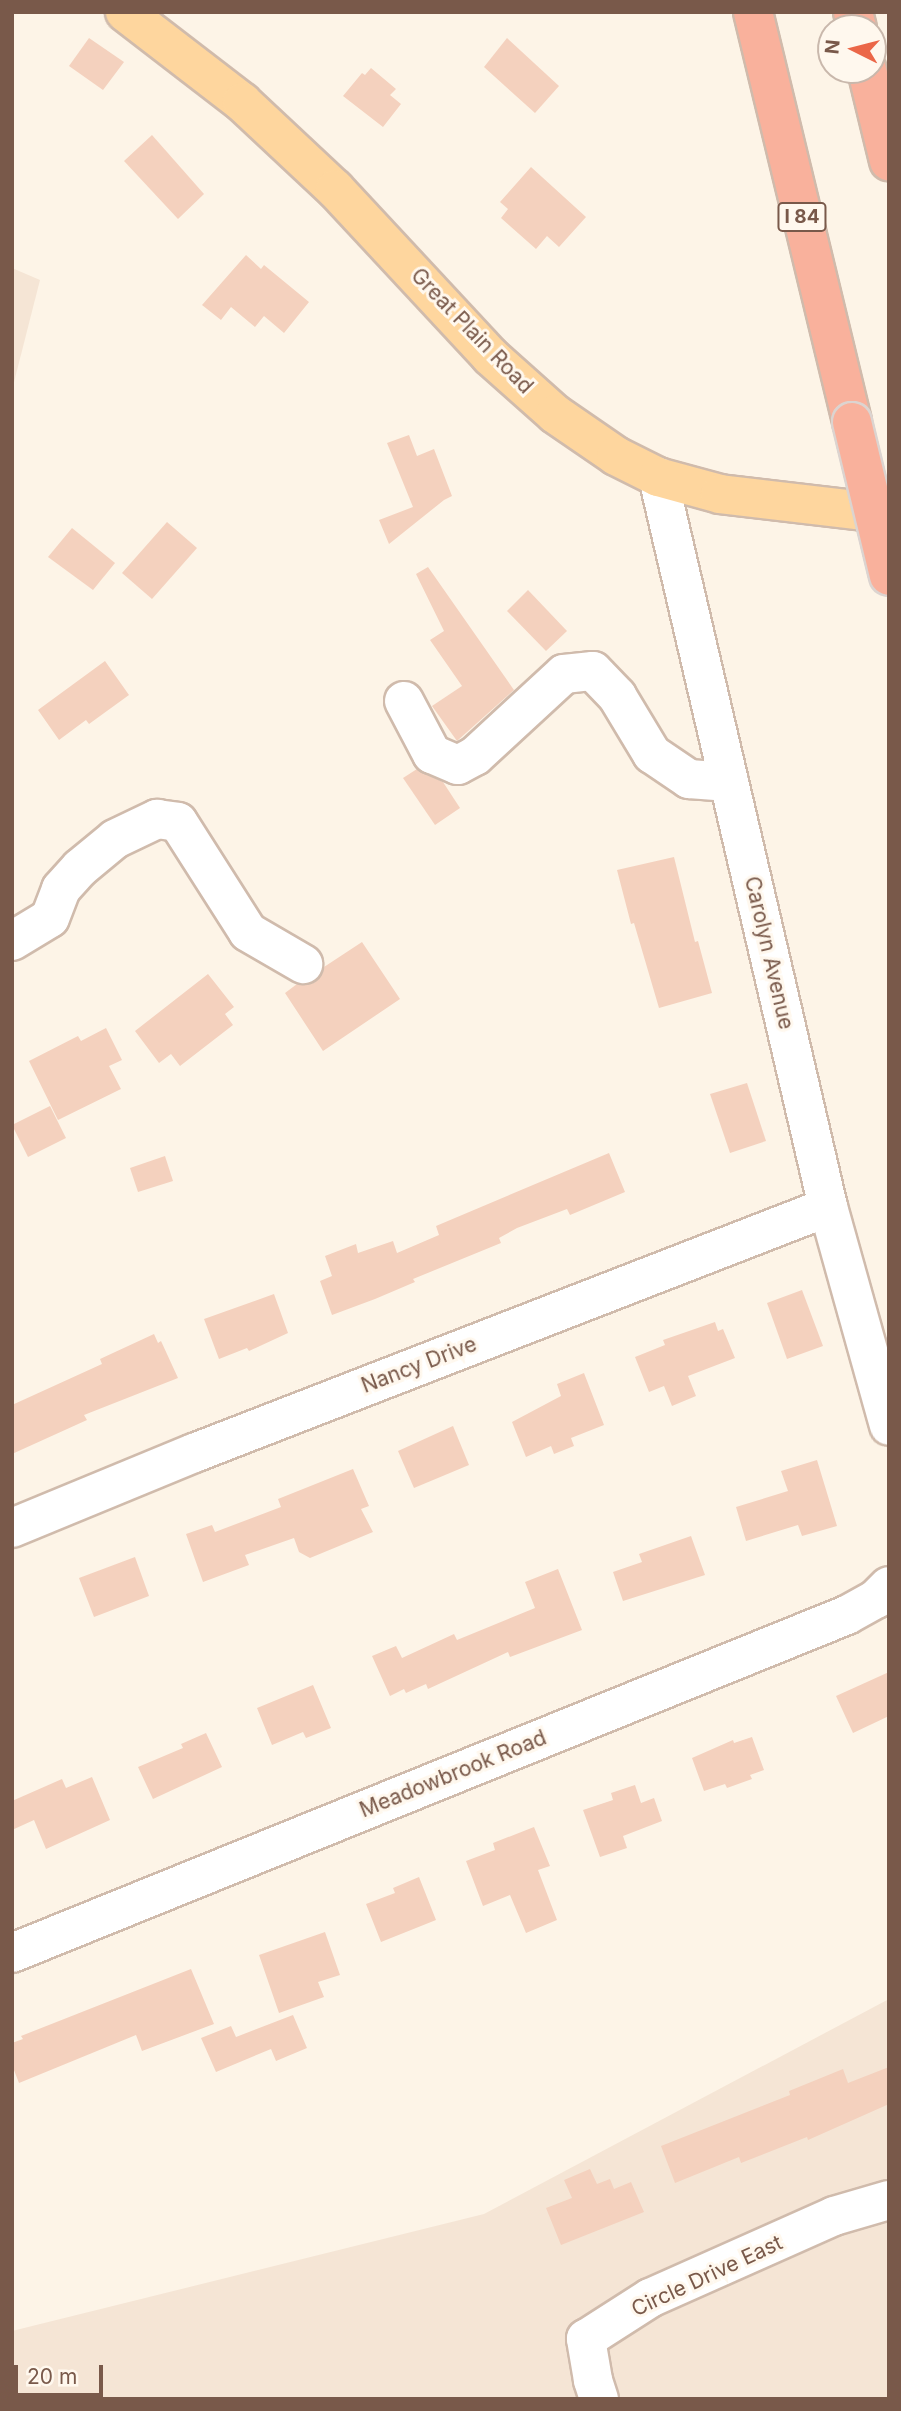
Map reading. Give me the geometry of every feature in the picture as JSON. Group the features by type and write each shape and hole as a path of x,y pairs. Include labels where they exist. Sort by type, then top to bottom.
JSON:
{"highway":[{"name":"I 84","path":"753,12 889,576"},
{"path":"870,84 889,161"}],"main road":[{"name":"Great Plain Road","path":"125,12 242,102 335,189 490,356 555,414 616,456 659,477 720,494 889,514"}],"street":[{"name":"Carolyn Avenue","path":"659,477 828,1207 889,1426"},
{"path":"404,701 432,754 458,765 475,756 564,674 593,671 617,696 652,754 689,779 729,782"},
{"path":"12,941 50,918 61,889 80,868 115,839 157,819 178,822 248,932 303,964"},
{"name":"Nancy Drive","path":"12,1528 194,1453 828,1207"},
{"name":"Meadowbrook Road","path":"12,1953 847,1615 877,1599 889,1586"},
{"name":"Circle Drive East","path":"599,2399 586,2339 650,2298 834,2216 889,2200"}],"shaded area":[{"path":"12,268 40,280 12,390"},
{"path":"889,1999 889,2399 12,2399 12,2331 484,2214"}],"building":[{"path":"89,38 124,62 103,90 69,66"},
{"path":"507,38 559,86 535,113 484,67"},
{"path":"371,68 396,89 390,95 401,104 383,127 343,96 362,73 365,75"},
{"path":"152,135 204,194 178,219 124,161"},
{"path":"531,167 586,217 559,247 547,236 536,249 501,218 508,209 500,202"},
{"path":"246,255 261,269 264,265 309,302 284,333 264,316 255,327 231,307 221,320 202,305"},
{"path":"409,435 417,456 434,449 452,496 389,544 379,520 413,507 387,443"},
{"path":"167,522 197,548 152,599 122,573"},
{"path":"72,528 115,563 93,590 48,557"},
{"path":"428,567 514,690 457,741 432,706 462,686 430,640 444,631 416,574"},
{"path":"528,590 567,631 546,651 507,611"},
{"path":"105,661 129,695 89,724 86,720 59,740 38,710"},
{"path":"417,769 443,782 460,808 435,825 403,778"},
{"path":"674,857 695,942 698,941 712,993 659,1008 634,923 631,924 617,870"},
{"path":"362,942 400,999 323,1051 285,993 297,984 314,983 324,967"},
{"path":"208,974 234,1007 225,1014 233,1025 180,1066 171,1054 159,1063 135,1031"},
{"path":"106,1028 122,1060 109,1066 121,1089 58,1120 29,1061 78,1036 81,1041"},
{"path":"747,1083 766,1141 730,1153 710,1094"},
{"path":"50,1106 66,1138 28,1157 12,1125"},
{"path":"609,1153 625,1192 570,1215 567,1209 517,1228 499,1238 501,1243 413,1279 415,1282 332,1315 320,1281 332,1276 325,1256 356,1244 358,1253 393,1241 397,1253 439,1235 436,1226"},
{"path":"165,1156 173,1181 138,1192 130,1168"},
{"path":"802,1290 823,1346 787,1359 767,1303"},
{"path":"274,1294 288,1333 249,1351 247,1348 219,1359 204,1319"},
{"path":"715,1322 718,1331 723,1329 735,1358 688,1376 696,1396 672,1406 664,1386 649,1392 635,1357 665,1345 663,1340"},
{"path":"154,1334 158,1343 161,1341 178,1378 84,1415 87,1420 12,1454 12,1405 102,1364 100,1359"},
{"path":"584,1373 604,1425 571,1438 574,1446 554,1454 551,1446 526,1457 512,1422 561,1396 557,1384"},
{"path":"453,1426 469,1465 414,1488 398,1451"},
{"path":"817,1460 837,1526 802,1536 798,1525 746,1541 736,1507 788,1491 781,1471"},
{"path":"353,1469 369,1506 361,1509 373,1532 310,1558 299,1552 294,1538 245,1555 249,1565 203,1582 186,1534 212,1525 215,1532 281,1507 278,1499"},
{"path":"691,1536 705,1575 623,1601 613,1572 642,1562 639,1554"},
{"path":"135,1557 149,1596 94,1617 79,1578"},
{"path":"558,1569 582,1630 510,1657 508,1652 428,1689 426,1684 406,1693 404,1689 390,1696 372,1656 396,1646 402,1658 454,1634 457,1640 535,1608 525,1582"},
{"path":"889,1672 889,1716 853,1733 836,1696"},
{"path":"313,1685 331,1728 306,1738 303,1732 272,1745 257,1708"},
{"path":"206,1733 222,1767 153,1799 138,1767 183,1748 181,1744"},
{"path":"752,1737 764,1770 750,1775 752,1779 727,1788 725,1784 704,1791 692,1758 733,1740 734,1743"},
{"path":"92,1777 110,1820 46,1849 34,1820 12,1830 12,1801 62,1779 66,1788"},
{"path":"635,1785 641,1803 654,1798 662,1821 623,1836 627,1848 600,1857 583,1810 613,1800 611,1793"},
{"path":"534,1827 550,1866 538,1870 557,1920 526,1933 510,1895 483,1906 466,1861 495,1850 493,1843"},
{"path":"419,1877 436,1920 381,1942 366,1904 395,1893 393,1888"},
{"path":"325,1932 340,1975 318,1982 324,1997 279,2013 259,1955"},
{"path":"191,1969 214,2024 142,2051 136,2035 19,2083 12,2065 12,2043 23,2039 21,2036"},
{"path":"293,2015 307,2048 276,2061 271,2049 216,2072 201,2038 231,2026 236,2037"},
{"path":"889,2067 889,2104 808,2140 807,2137 741,2163 739,2157 675,2183 661,2146 790,2095 789,2091 843,2069 848,2083"},
{"path":"590,2169 597,2184 610,2179 614,2189 631,2182 644,2212 561,2245 546,2208 572,2198 564,2180"}]}
